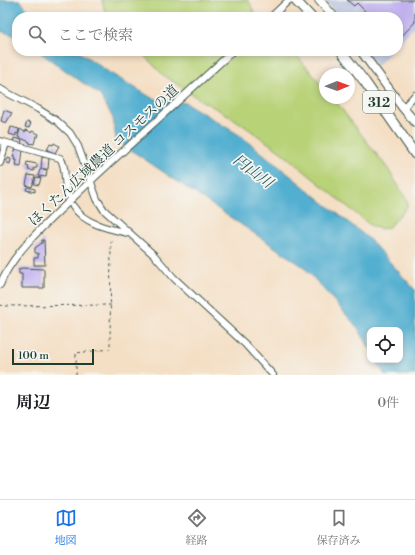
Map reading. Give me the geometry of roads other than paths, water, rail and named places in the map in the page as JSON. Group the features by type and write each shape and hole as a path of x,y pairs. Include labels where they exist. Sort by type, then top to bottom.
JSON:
{"highway":[{"path":"295,0 306,12"},
{"name":"312","path":"345,56 365,82 415,154"}],"main road":[{"path":"318,0 329,12"},
{"path":"365,56 415,122"}],"street":[{"path":"276,12 289,0"},
{"name":"ほくたん広域農道 コスモスの道","path":"0,285 14,261 32,238 93,179 228,56"},
{"path":"0,89 38,109 57,121 70,133 93,179 98,199 104,210 154,255 174,278 245,344 273,375"},
{"path":"403,108 415,95"},
{"path":"0,163 3,142 60,158 64,165 64,179 68,195"},
{"path":"73,206 85,219 128,233"}],"water":[{"path":"0,0 20,0 31,12 12,12 12,35 0,31"},
{"name":"円山川","path":"45,56 85,56 110,73 152,98 186,103 241,136 369,239 415,290 415,375 385,375 378,363 403,363 403,327 367,327 367,344 358,328 304,267 116,140 113,118 100,95"}]}
